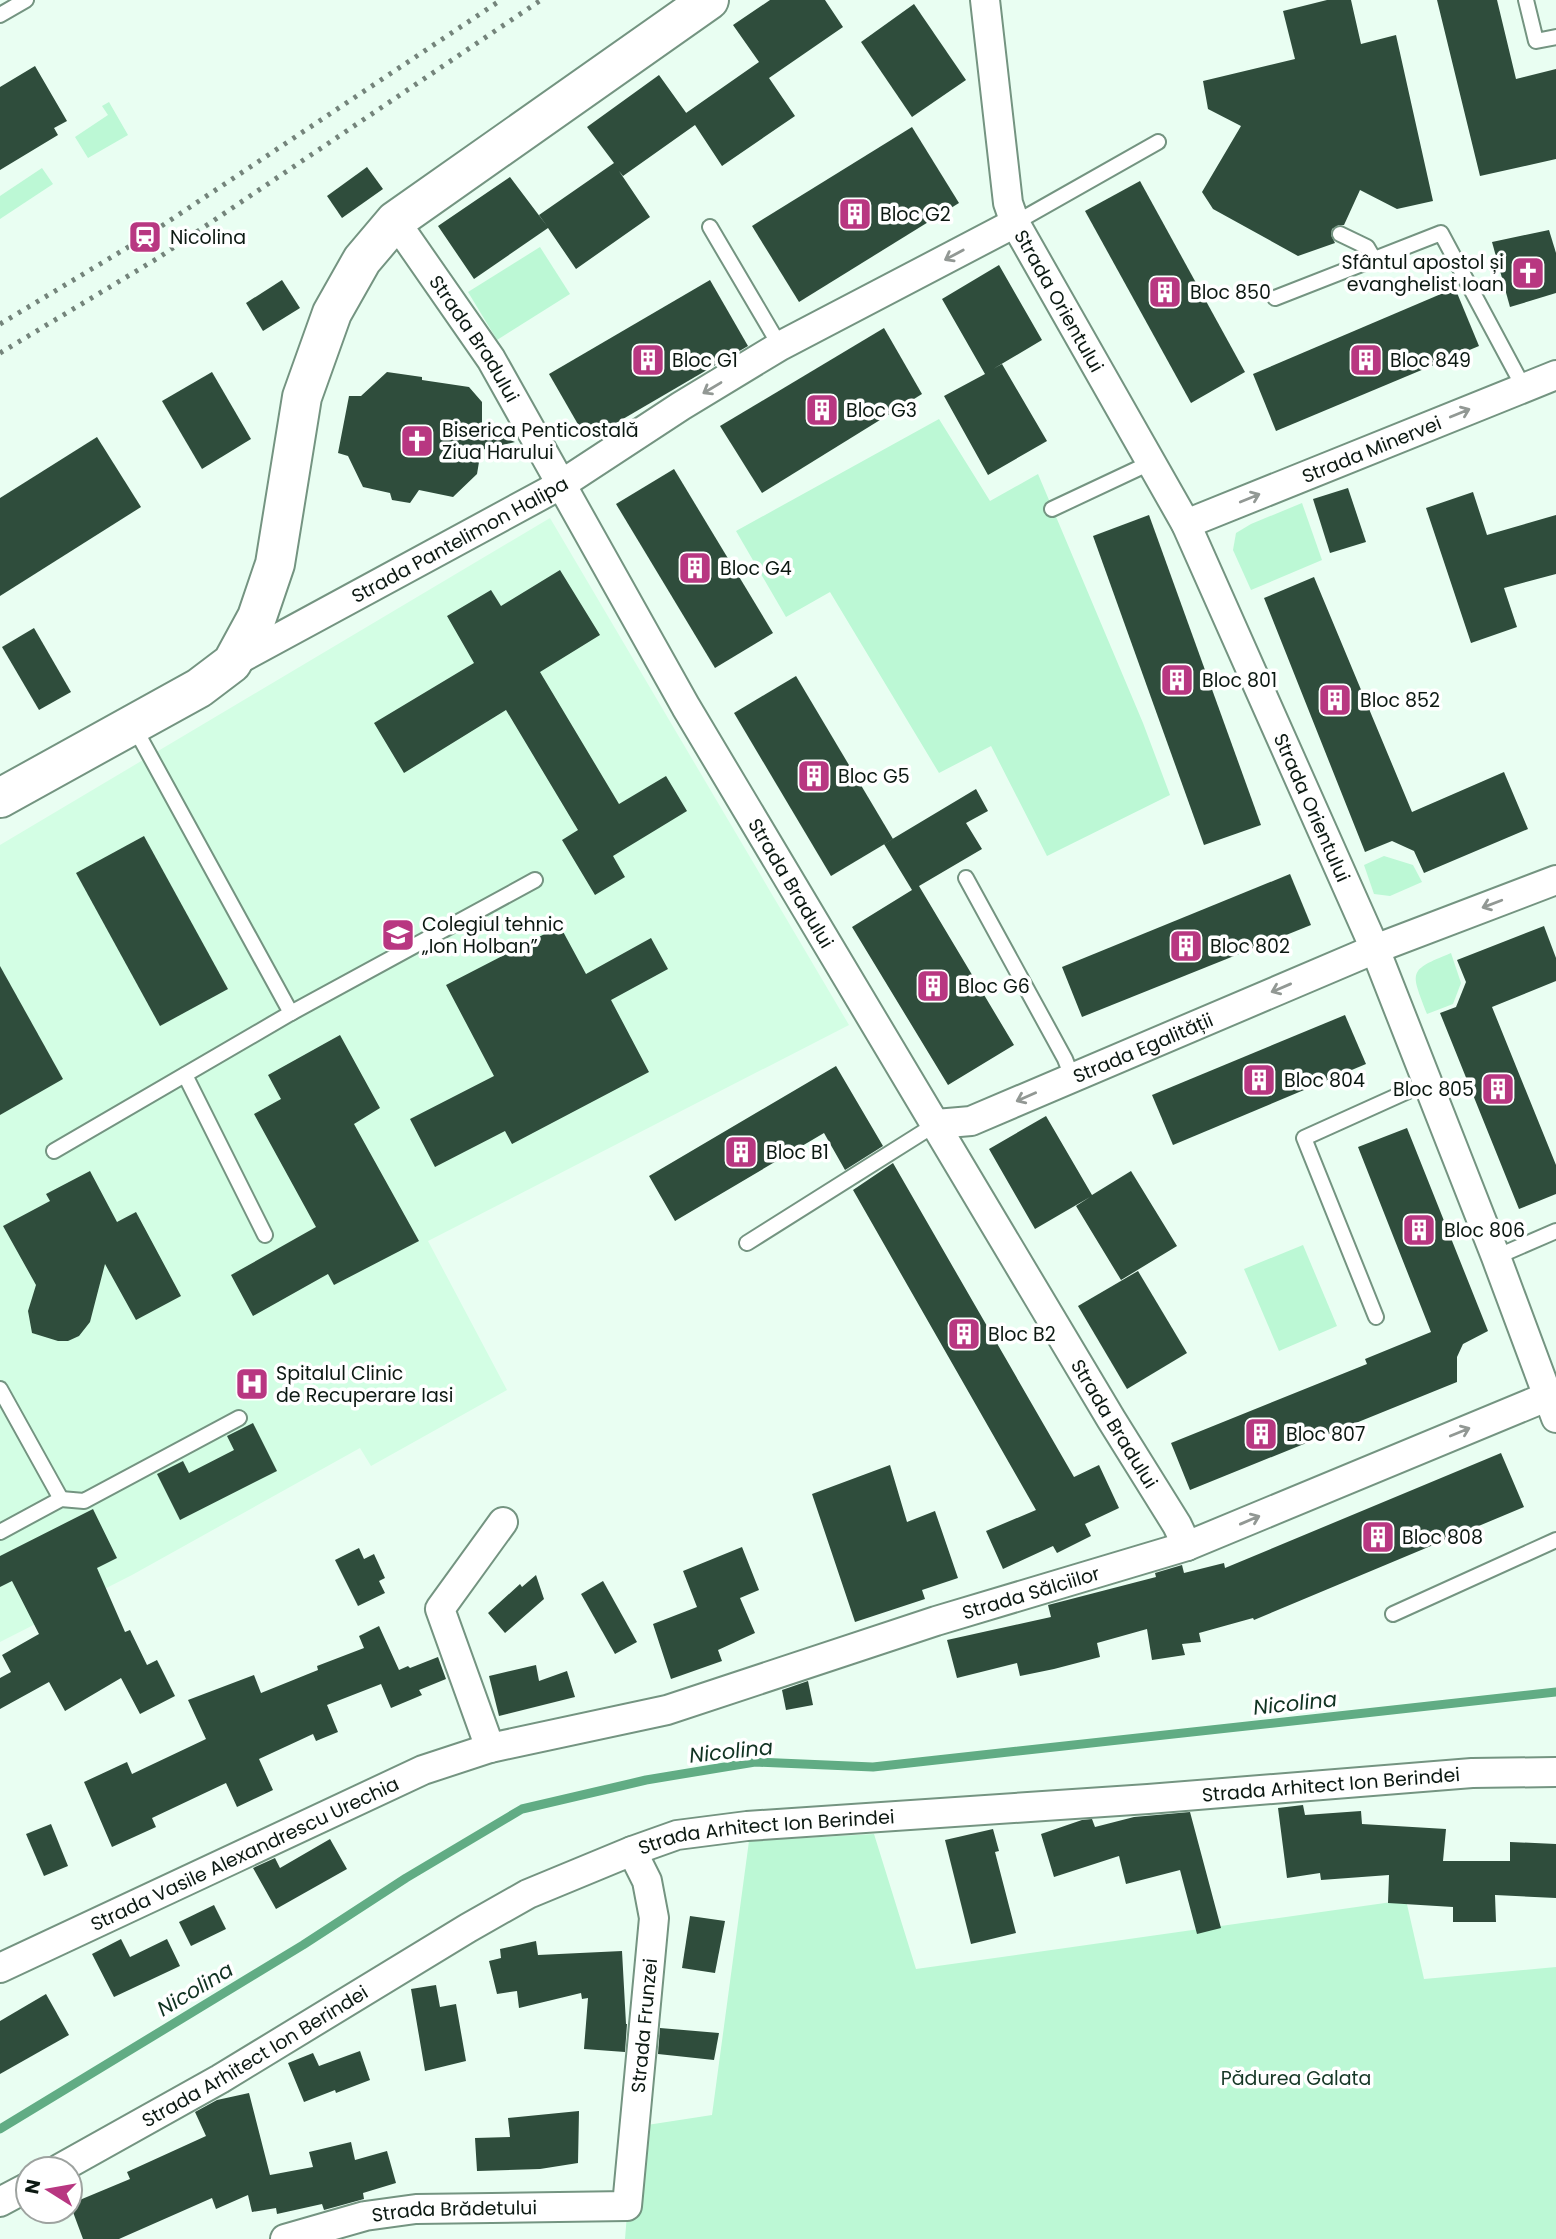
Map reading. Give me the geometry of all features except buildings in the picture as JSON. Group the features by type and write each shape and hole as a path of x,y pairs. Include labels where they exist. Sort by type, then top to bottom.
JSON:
{"street":[{"path":"232,663 257,617 275,564 302,397 332,313 362,260 395,221 709,0"},
{"path":"985,0 1008,204 1015,223"},
{"name":"Strada Bradului","path":"395,221 491,359 686,706 1111,1419 1177,1525 1187,1546"},
{"name":"Strada Pantelimon Halipa","path":"0,798 199,688 232,663 562,484 681,406 780,346 1015,223"},
{"name":"Strada Orientului","path":"1015,223 1186,524 1375,949 1553,1402"},
{"name":"Strada Minervei","path":"1186,524 1556,375"},
{"name":"Strada Egalității","path":"936,1124 971,1121 1375,949 1556,880"},
{"name":"Strada Sălciilor","path":"490,1748 667,1710 936,1621 1187,1546 1553,1402"},
{"path":"490,1748 440,1609 503,1521"},
{"name":"Strada Vasile Alexandrescu Urechia","path":"0,1968 423,1770 490,1748"},
{"name":"Strada Arhitect Ion Berindei","path":"84,2155 220,2079 528,1894 677,1835 747,1826 1135,1800 1472,1773 1556,1772"},
{"name":"Strada Frunzei","path":"627,2206 654,1918 647,1881 632,1851"},
{"name":"Strada Brădetului","path":"285,2239 365,2216 416,2209 627,2206"}],"lane":[{"path":"0,15 26,0"},
{"path":"1526,0 1536,41 1556,37"},
{"path":"1015,223 1158,142"},
{"path":"710,227 780,346"},
{"path":"1275,298 1441,233 1524,388"},
{"path":"1340,234 1367,247 1374,259"},
{"path":"1052,509 1152,461"},
{"path":"132,724 291,1013"},
{"path":"966,878 1065,1059 1072,1077"},
{"path":"54,1151 291,1013 536,880"},
{"path":"185,1075 265,1235"},
{"path":"1376,1317 1304,1138 1428,1082"},
{"name":"Strada Egalității","path":"747,1243 936,1124"},
{"path":"1496,1256 1556,1231"},
{"path":"0,1390 61,1499"},
{"path":"0,1532 61,1499 84,1501 239,1418"},
{"path":"1392,1614 1556,1540"}],"shaded area":[{"name":"Colegiul tehnic „Ion Holban”","path":"550,518 849,1025 428,1241 507,1390 371,1466 360,1448 132,1575 0,1642 0,845"}],"green space":[{"path":"109,102 128,135 88,158 75,137 108,115 102,106"},
{"path":"42,168 53,184 0,219 0,196"},
{"path":"540,247 570,294 497,340 468,292"},
{"path":"939,419 990,501 1038,474 1143,723 1170,795 1047,856 991,746 939,773 830,592 786,617 736,531"},
{"path":"1302,503 1322,560 1251,590 1233,550 1236,533"},
{"path":"1384,856 1413,865 1422,882 1390,896 1374,894 1364,865"},
{"path":"1451,953 1461,983 1453,1004 1427,1014 1416,974 1426,964"},
{"path":"1303,1245 1337,1326 1279,1351 1244,1269"},
{"name":"Pădurea Galata","path":"874,1834 916,1969 1406,1900 1424,1979 1556,1967 1556,2239 625,2239 634,2127 712,2115 749,1841"}],"waterway":[{"name":"Nicolina","path":"0,2129 522,1809 646,1780 755,1762 873,1767 1556,1692"}],"railway":[{"path":"0,324 145,237 501,0"},
{"path":"0,353 158,258 541,0"}],"place":[{"name":"Bloc G2","path":"855,214"},
{"name":"Nicolina","path":"145,237"},
{"name":"Sfântul apostol și evanghelist Ioan","path":"1528,273"},
{"name":"Bloc 850","path":"1165,292"},
{"name":"Bloc G1","path":"648,360"},
{"name":"Bloc 849","path":"1366,360"},
{"name":"Bloc G3","path":"822,410"},
{"name":"Biserica Penticostală Ziua Harului","path":"417,441"},
{"name":"Bloc G4","path":"695,568"},
{"name":"Bloc 801","path":"1177,680"},
{"name":"Bloc 852","path":"1335,700"},
{"name":"Bloc G5","path":"814,776"},
{"name":"Colegiul tehnic „Ion Holban”","path":"398,935"},
{"name":"Bloc 802","path":"1186,946"},
{"name":"Bloc G6","path":"933,986"},
{"name":"Bloc 804","path":"1259,1080"},
{"name":"Bloc 805","path":"1498,1089"},
{"name":"Bloc B1","path":"741,1152"},
{"name":"Bloc 806","path":"1419,1230"},
{"name":"Bloc B2","path":"964,1334"},
{"name":"Spitalul Clinic de Recuperare Iasi","path":"252,1384"},
{"name":"Bloc 807","path":"1261,1434"},
{"name":"Bloc 808","path":"1378,1537"}]}
